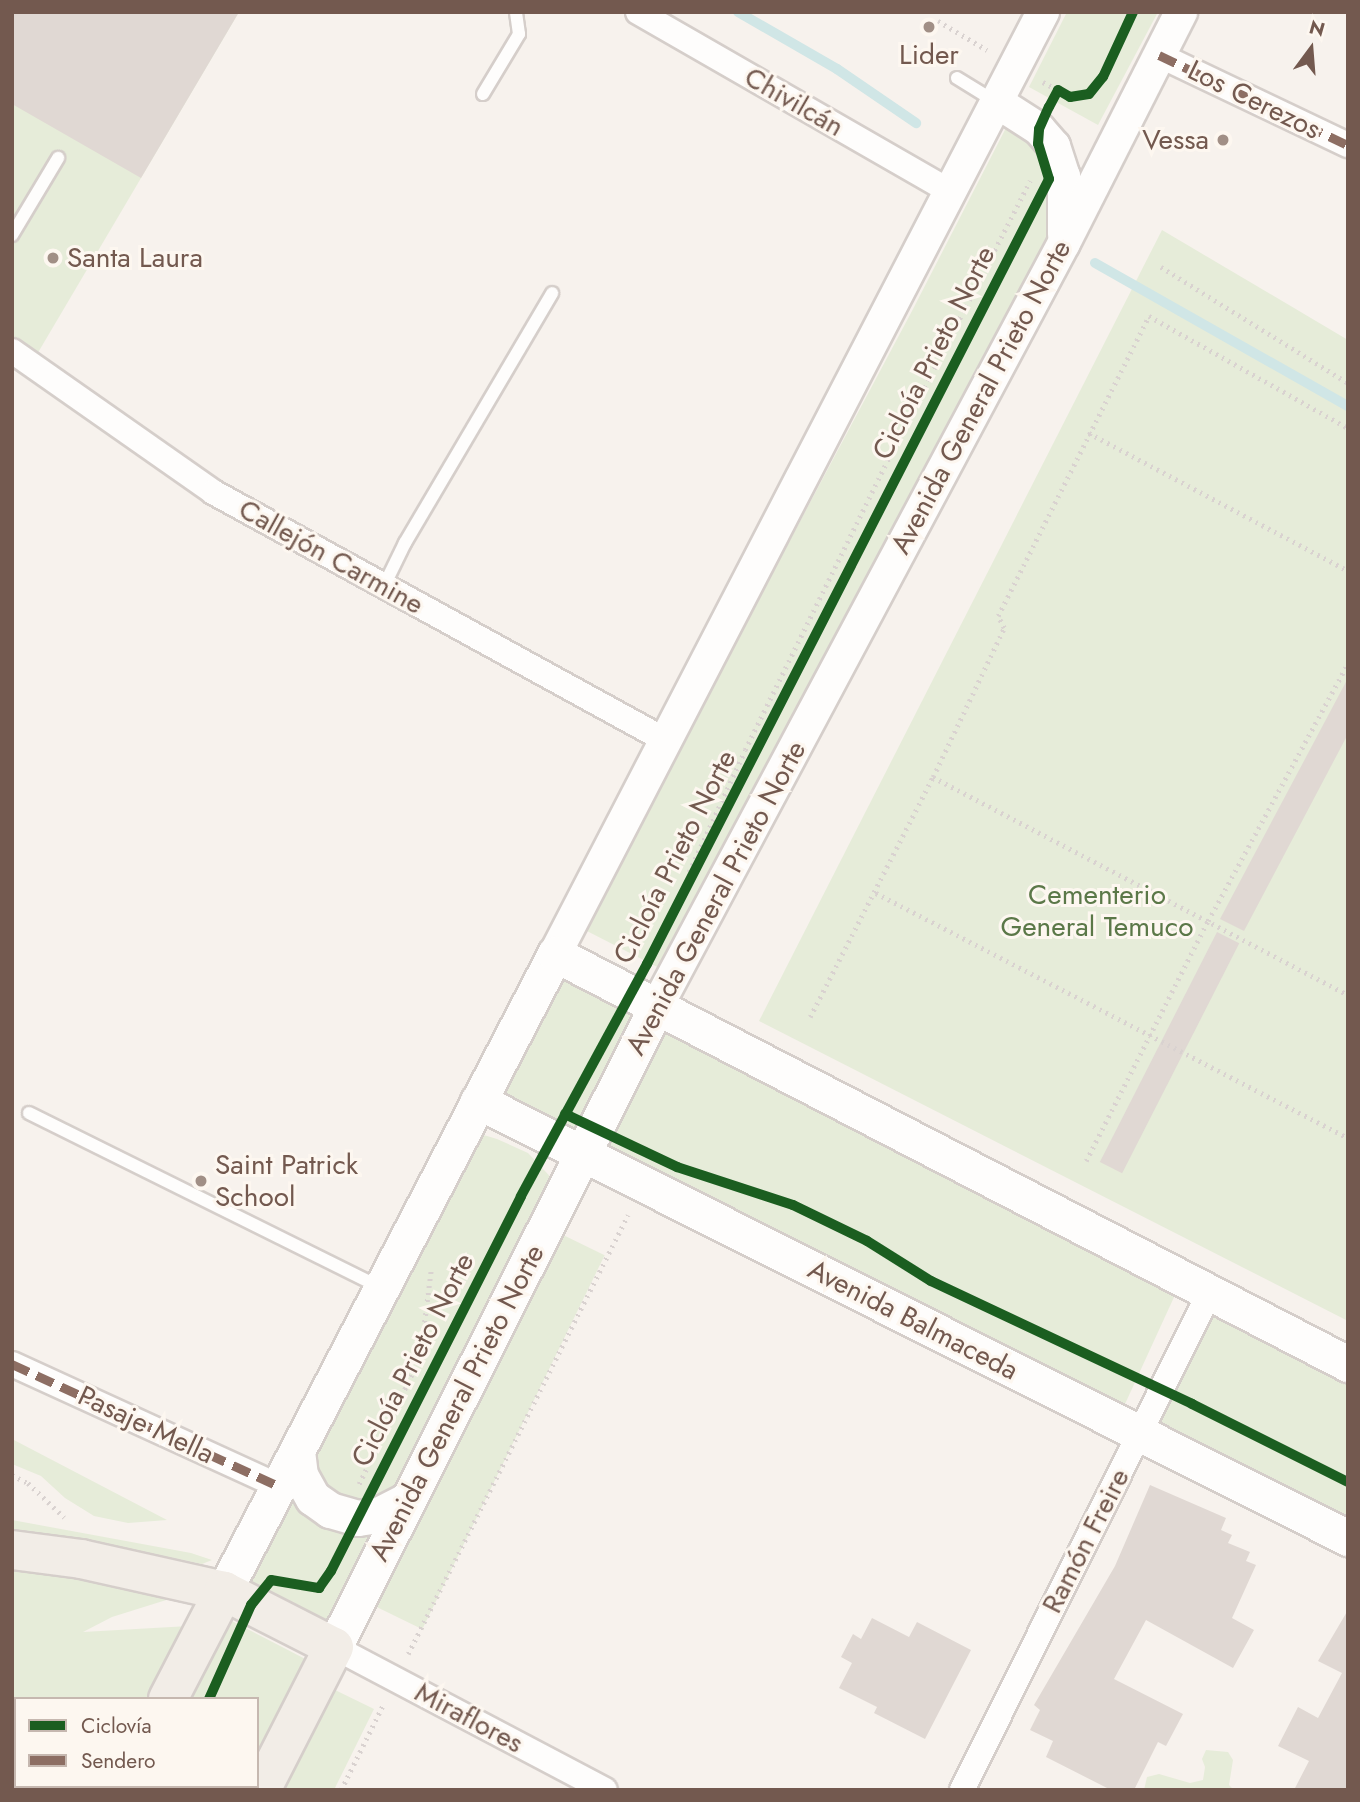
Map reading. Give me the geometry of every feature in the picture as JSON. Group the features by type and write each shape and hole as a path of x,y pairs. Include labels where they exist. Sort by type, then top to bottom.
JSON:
{"main road":[{"path":"169,1697 555,954 1348,1364"},
{"name":"Avenida General Prieto Norte","path":"261,1790 656,1008"},
{"name":"Avenida Balmaceda","path":"478,1101 1348,1538"},
{"path":"297,1451 300,1475 313,1498 344,1516 358,1518 377,1515 408,1500"},
{"path":"12,1550 81,1559 224,1591 334,1647"}],"street":[{"name":"Chivilcán","path":"638,12 951,192"},
{"path":"555,954 1043,12"},
{"name":"Avenida General Prieto Norte","path":"656,1008 1064,243 1181,12"},
{"name":"Los Cerezos","path":"1159,55 1348,145"},
{"path":"997,102 1040,144 1054,146 1064,176 1064,243"},
{"name":"Callejón Carmine","path":"12,351 213,492 665,740"},
{"name":"Ramón Freire","path":"962,1790 1210,1292"},
{"name":"Pasaje Mella","path":"12,1364 279,1486"},
{"name":"Miraflores","path":"334,1647 605,1790"}],"lane":[{"path":"483,94 519,34 516,12"},
{"path":"957,78 997,102"},
{"path":"12,235 58,158"},
{"path":"384,586 405,543 552,293"},
{"path":"29,1113 382,1288"}],"path":[{"path":"938,21 967,38"},
{"path":"686,883 745,750 1040,144 1058,90 1070,97"},
{"path":"1161,267 1348,383"},
{"path":"810,1017 933,777 1004,628 998,616 1149,316 1348,428"},
{"path":"1089,433 1348,571"},
{"path":"1086,1161 1208,921 1348,663"},
{"path":"933,777 1348,995"},
{"path":"876,892 1348,1138"},
{"path":"341,1790 643,1185"},
{"path":"344,1516 420,1357 432,1265"},
{"path":"12,1475 28,1483 64,1517"}],"green space":[{"name":"Santa Laura","path":"12,12 239,12 36,356 12,339"},
{"path":"1067,12 1158,12 1098,125 1029,87"},
{"path":"1009,122 1038,144 1049,164 1059,219 669,973 583,929 912,311"},
{"name":"Cementerio General Temuco","path":"1162,230 1348,340 1348,1321 759,1021"},
{"path":"558,977 645,1023 584,1136 498,1090"},
{"path":"662,1025 1175,1295 1125,1404 601,1150"},
{"path":"477,1133 528,1153 559,1186 332,1627 247,1581"},
{"path":"557,1232 605,1255 422,1629 375,1606"},
{"path":"1220,1302 1348,1370 1348,1532 1155,1435"},
{"path":"12,1439 167,1520 128,1523 94,1516 65,1498 41,1476 12,1464"},
{"path":"12,1520 191,1553 212,1560 202,1564 77,1538 12,1533"},
{"path":"12,1570 96,1579 179,1596 112,1617 83,1632 189,1626 153,1697 14,1697 14,1788 105,1788 104,1790 12,1790"},
{"path":"228,1619 313,1663 259,1768 259,1697 189,1697"},
{"path":"333,1689 374,1709 334,1790 282,1790"},
{"path":"1206,1750 1228,1752 1233,1760 1229,1785 1234,1790 1144,1790 1147,1777 1159,1774 1190,1783 1203,1780 1205,1767 1202,1759"},
{"path":"143,1788 250,1788 250,1790"}],"building":[{"path":"12,12 239,12 141,178 12,104"},
{"path":"1348,678 1348,734 1244,931 1220,919"},
{"path":"1217,932 1239,943 1122,1173 1100,1162"},
{"path":"1150,1485 1226,1518 1221,1530 1232,1535 1228,1543 1250,1552 1246,1561 1256,1565 1232,1618 1254,1630 1233,1668 1146,1620 1114,1679 1183,1714 1166,1746 1158,1742 1134,1790 1111,1790 1046,1757 1053,1741 1030,1730 1040,1710 1034,1705 1115,1566"},
{"path":"1348,1610 1348,1790 1294,1790 1309,1761 1278,1746 1298,1707 1318,1718 1342,1673 1318,1661"},
{"path":"872,1618 909,1637 917,1622 971,1650 925,1739 874,1713 877,1707 839,1688 852,1663 841,1657 853,1634 861,1639"}],"waterway":[{"path":"738,12 837,69 916,123"},
{"path":"1095,263 1348,406"}],"marked path":[{"path":"1159,55 1348,145"},
{"path":"12,1364 279,1486"}],"cycle path":[{"name":"Cicloía Prieto Norte","path":"210,1697 251,1605 271,1580 319,1588 331,1571 521,1196 647,964 1049,179 1038,144 1039,129 1049,107 1058,90 1070,97 1089,94 1103,77 1133,12"},
{"path":"565,1114 677,1167 793,1205 867,1241 931,1281 1192,1404 1348,1482"}],"place":[{"name":"Lider","path":"929,27"},
{"name":"Vessa","path":"1223,140"},
{"name":"Santa Laura","path":"53,258"},
{"name":"Saint Patrick School","path":"201,1181"}]}
